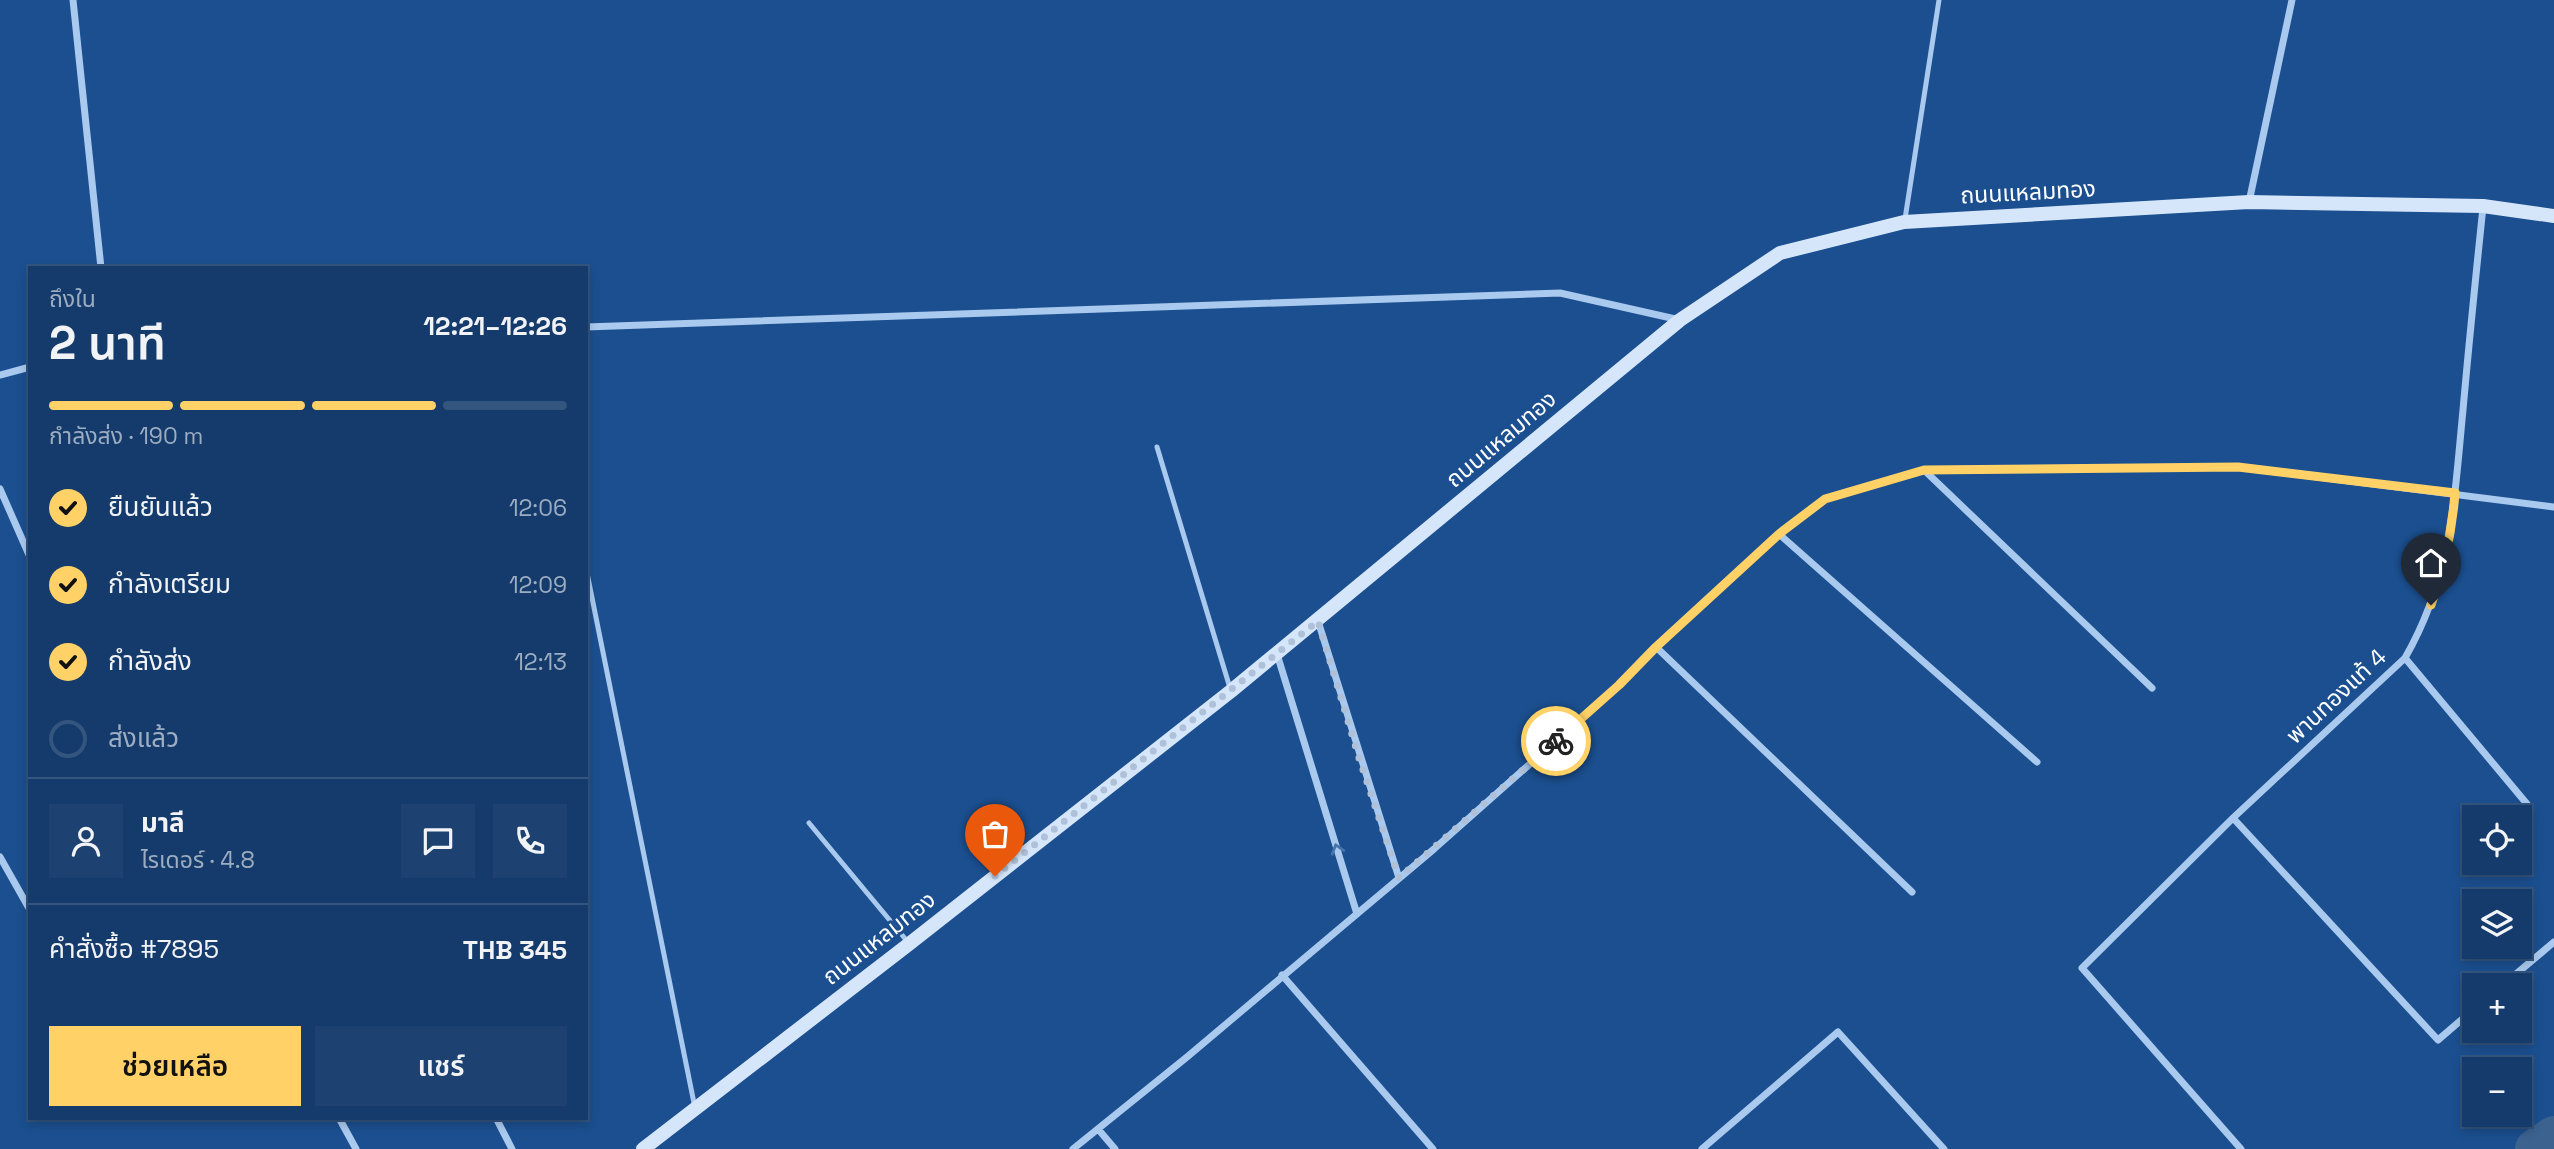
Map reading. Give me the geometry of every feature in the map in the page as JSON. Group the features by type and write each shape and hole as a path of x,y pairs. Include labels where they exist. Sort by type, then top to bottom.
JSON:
{"main road":[{"name":"ถนนแหลมทอง","path":"643,1149 1231,691 1680,320 1780,253 1904,222 2249,202 2483,206 2554,216"}],"street":[{"path":"73,0 101,266"},
{"path":"2249,202 2292,0"},
{"name":"พานทองแท้ 4","path":"2241,1149 2082,968 2233,818 2405,658 2422,628 2439,582 2453,521 2483,206"},
{"path":"588,327 1560,293 1680,320"},
{"path":"0,375 28,368"},
{"path":"1073,1149 1187,1057 1399,878 1619,685 1656,647 1779,534 1825,499 1924,470 2238,467 2554,507"},
{"path":"1924,470 2152,688"},
{"path":"0,489 28,552"},
{"path":"1779,534 2037,762"},
{"path":"1318,621 1399,878"},
{"path":"1656,647 1912,892"},
{"path":"1276,654 1357,914"},
{"path":"2405,658 2527,804"},
{"path":"2233,818 2438,1040 2462,1019"},
{"path":"0,857 28,906"},
{"path":"2517,973 2554,942"},
{"path":"1282,975 1433,1149"},
{"path":"1702,1149 1838,1031 1944,1149"},
{"path":"340,1120 356,1149"},
{"path":"497,1120 512,1149"},
{"path":"1098,1129 1115,1149"}],"lane":[{"path":"1904,222 1939,0"},
{"path":"1157,447 1231,691"},
{"path":"588,578 695,1108"},
{"path":"809,823 909,944"}],"waterway":[{"path":"2535,1149 2554,1136"}],"way so far":[{"path":"995,876 1318,621 1399,878 1556,741"}],"route":[{"path":"1556,741 1779,534 1825,499 1924,470 2238,467 2455,493 2453,521 2431,605"}]}
